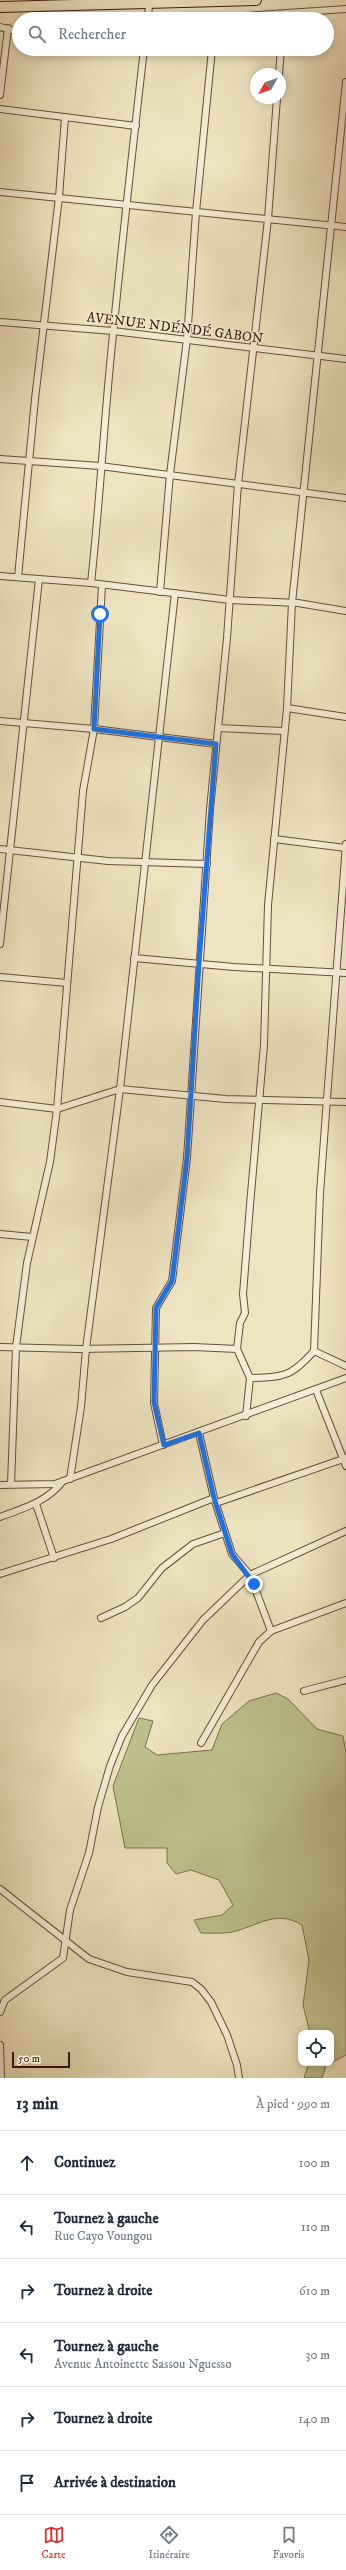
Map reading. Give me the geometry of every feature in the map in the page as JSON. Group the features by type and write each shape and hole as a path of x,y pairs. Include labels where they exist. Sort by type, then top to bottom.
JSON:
{"highway":[{"path":"0,7 256,0"}],"street":[{"path":"148,12 149,4"},
{"path":"319,12 346,9"},
{"path":"0,28 12,29"},
{"path":"0,95 8,28"},
{"path":"90,583 98,523 100,466 113,331 143,56"},
{"path":"160,592 170,474 187,339 196,212 211,56"},
{"path":"279,68 280,56"},
{"path":"246,1416 250,1378 238,1349 240,1323 245,1313 244,1279 260,1098 267,967 268,905 287,708 292,603 346,82"},
{"path":"164,1445 154,1407 154,1347 156,1308 172,1281 187,1158 199,962 216,744 230,600 238,484 252,348 268,219 277,104"},
{"path":"0,109 136,126"},
{"path":"18,577 29,461 59,197 65,117"},
{"path":"0,192 346,227"},
{"name":"AVENUE NDÉNDÉ GABON","path":"0,322 113,331 346,359"},
{"path":"0,459 100,466 170,474 304,494 346,498"},
{"path":"0,576 90,583 230,600 292,603 346,611"},
{"path":"0,944 39,579"},
{"path":"11,1484 16,1347 32,1237 50,1162 57,1109 83,792 94,729 102,585"},
{"path":"70,1479 81,1407 86,1349 120,1089 144,862 175,594"},
{"path":"287,708 346,717"},
{"path":"0,721 94,729 216,744"},
{"path":"218,728 284,731"},
{"path":"274,839 346,848"},
{"path":"250,1378 282,1377 292,1373 314,1351 317,1245 338,972 346,844"},
{"path":"0,848 78,857 144,862 207,864"},
{"path":"134,958 199,962 234,967 267,967 346,972"},
{"path":"0,977 67,983"},
{"path":"0,1102 57,1109 120,1089 192,1094 226,1099 260,1098 346,1102"},
{"path":"0,1234 32,1237"},
{"path":"0,1347 86,1349 154,1347 238,1349"},
{"path":"314,1351 346,1366"},
{"path":"0,1485 47,1485 70,1479 246,1416 346,1378"},
{"path":"316,1390 346,1466"},
{"path":"199,1433 215,1500 232,1554 250,1575 271,1631"},
{"path":"0,1574 54,1558 215,1500 344,1458"},
{"path":"0,1517 36,1504 57,1490 63,1481"},
{"path":"36,1504 54,1558"},
{"path":"0,2012 5,2000 59,1963 63,1958 67,1941 72,1902 89,1853 106,1780 122,1736 152,1685 194,1632 250,1575 346,1531"},
{"path":"101,1618 125,1607 138,1598 162,1568 193,1544 225,1533"},
{"path":"201,1743 252,1650 271,1631 346,1603"},
{"path":"304,1691 346,1680"},
{"path":"0,1889 83,1955 111,1969 180,1979 192,1982 202,1989 227,2035 237,2066 239,2078"},
{"path":"0,2045 1,2078"}],"green space":[{"path":"276,1693 288,1699 317,1729 343,1736 346,1753 346,2055 334,2061 334,2030 309,2030 303,2005 309,1960 302,1925 293,1920 284,1918 267,1920 232,1932 201,1933 194,1920 222,1915 233,1905 219,1880 191,1870 176,1874 167,1863 167,1848 125,1848 113,1786 139,1718 153,1721 145,1747 157,1755 212,1750 222,1724 249,1701"},
{"path":"308,2066 326,2066 322,2078 304,2078"}],"route":[{"path":"100,614 94,729 216,744 199,962 187,1158 172,1281 169,1290 158,1302 156,1308 154,1402 155,1412 164,1445 199,1433 214,1498 232,1554 240,1566 250,1575 254,1584"}]}
